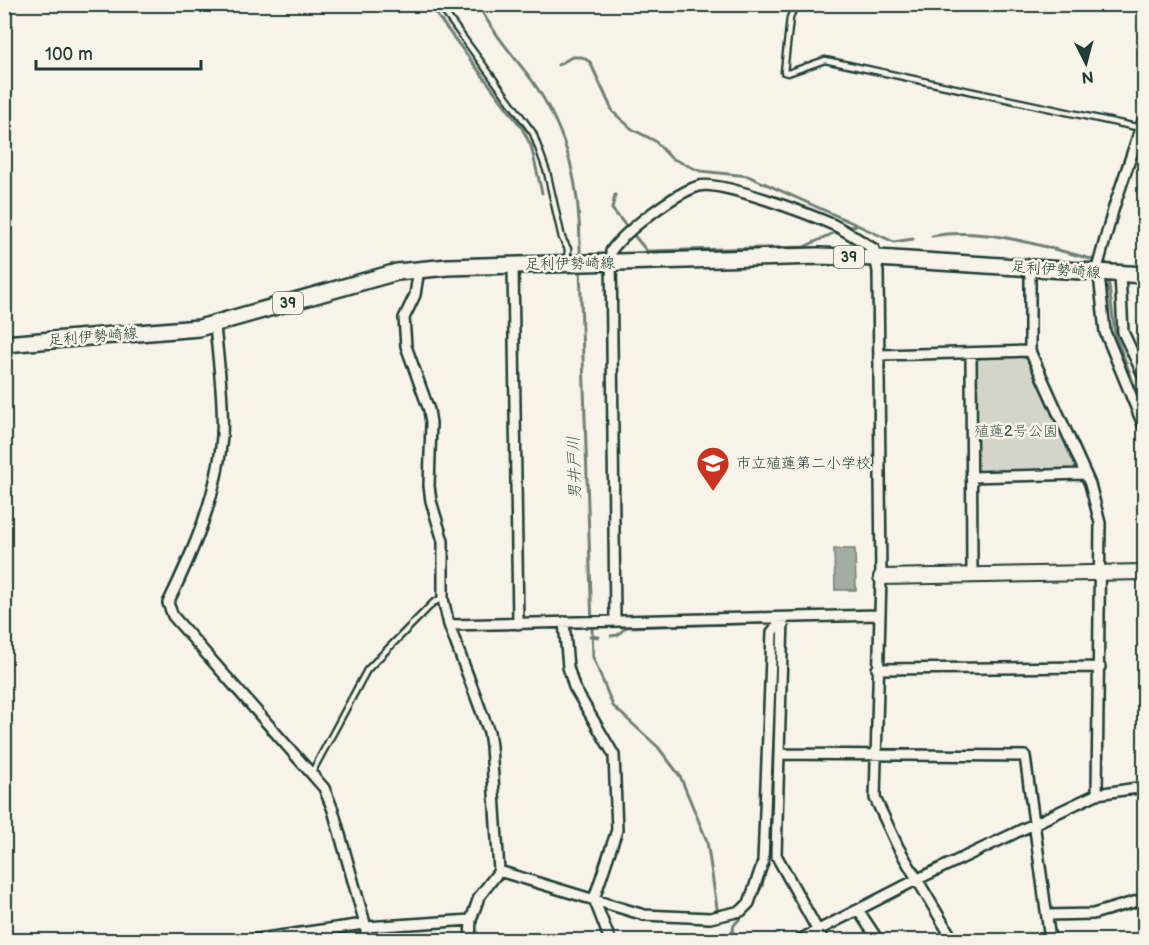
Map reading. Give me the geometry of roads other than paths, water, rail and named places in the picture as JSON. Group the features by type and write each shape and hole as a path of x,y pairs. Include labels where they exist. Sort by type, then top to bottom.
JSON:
{"main road":[{"name":"足利伊勢崎線","path":"4,344 215,325 362,282 419,269 818,256 1030,268 1106,269 1144,275"}],"street":[{"path":"1144,117 1114,207 1106,269 1105,332 1144,427"},
{"path":"615,621 603,264 621,236 674,199 699,186 722,186 834,225 874,249 877,258 881,577 874,798 898,848 953,940"},
{"path":"513,265 518,624"},
{"path":"1030,268 1030,351 1085,474 1095,500 1100,523 1097,794"},
{"path":"419,269 415,295 404,318 406,346 430,417 430,501 443,541 443,597 449,625 489,732 499,871 479,897 471,920 470,940"},
{"path":"1106,269 1123,332 1144,377"},
{"path":"215,325 222,410 218,470 206,513 168,603 173,616 324,788 333,810 365,926 366,940"},
{"path":"879,355 1030,351"},
{"path":"971,353 972,575"},
{"path":"971,477 1085,474"},
{"path":"881,577 1144,572"},
{"path":"449,625 879,615"},
{"path":"783,618 776,855 820,936"},
{"path":"499,871 644,915 686,918 731,915 741,911 749,903 763,862 772,632 783,618"},
{"path":"564,622 568,667 574,687 614,756 617,830 594,899 610,940"},
{"path":"877,669 1100,668"},
{"path":"780,754 1025,756 1050,940"},
{"path":"799,940 820,936 858,910 918,879 1097,794 1144,787"},
{"path":"1047,915 1093,914 1144,899"},
{"path":"858,910 878,940"},
{"path":"250,940 365,926 471,920"}],"lane":[{"path":"426,4 440,6 533,133 547,172 562,238 568,249 569,265"},
{"path":"801,4 793,10 790,18 784,72 788,73 825,60 1141,128"},
{"path":"311,774 368,670 433,603 443,597"}],"waterway":[{"name":"男井戸川","path":"478,4 496,34 531,79 564,142 575,186 580,257"},
{"path":"436,14 522,128 531,146 542,193"},
{"path":"558,65 572,57 582,57 590,62 613,112 632,129 655,141 671,158 700,171 748,176 857,225"},
{"path":"615,195 612,209 647,251 804,247 838,231"},
{"path":"847,228 857,225 894,242 913,239"},
{"path":"932,236 976,234 1020,240 1106,263 1107,268"},
{"name":"男井戸川","path":"580,267 593,657 613,706 658,747 680,776 707,841 719,921"},
{"path":"1108,278 1115,334 1144,411"},
{"path":"611,636 618,635 626,627 767,623"},
{"path":"769,816 777,635"},
{"path":"590,636 599,637"},
{"path":"754,900 762,886 767,861"},
{"name":"男井戸川","path":"731,940 734,925 745,913"}],"place":[{"name":"市立殖蓮第二小学校","path":"713,492"}],"park label":[{"name":"殖蓮2号公園","path":"1016,431"}]}
